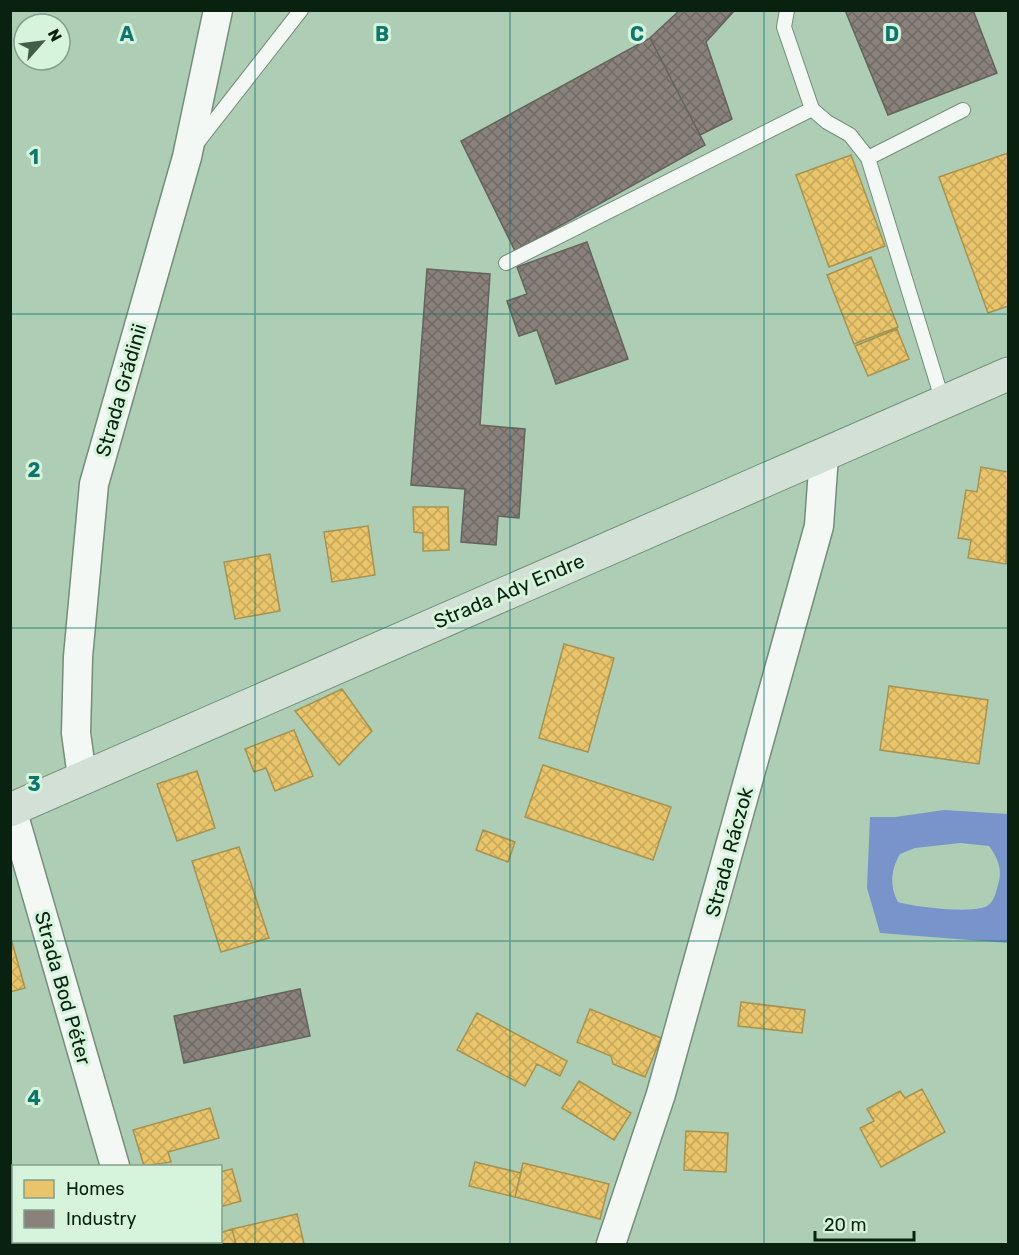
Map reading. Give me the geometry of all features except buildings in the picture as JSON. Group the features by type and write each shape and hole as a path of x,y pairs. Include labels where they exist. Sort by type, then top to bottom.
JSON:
{"main road":[{"name":"Strada Ady Endre","path":"11,810 1008,374"}],"street":[{"name":"Strada Grădinii","path":"82,777 76,733 78,657 94,484 187,157 218,10"},
{"name":"Strada Ráczok","path":"611,1245 661,1094 819,526 824,454"},
{"name":"Strada Bod Péter","path":"11,810 114,1165"}],"lane":[{"path":"187,157 301,10"},
{"path":"787,10 784,27 812,109 827,122 850,135 868,158 943,402"},
{"path":"506,263 812,109"},
{"path":"868,158 963,110"}],"water":[{"path":"944,810 1008,814 1008,943 880,933 867,888 870,817 895,817","holes":["960,843 989,846 997,860 1000,874 994,897 987,906 956,910 898,902 893,890 892,878 900,854 915,848"]}]}
